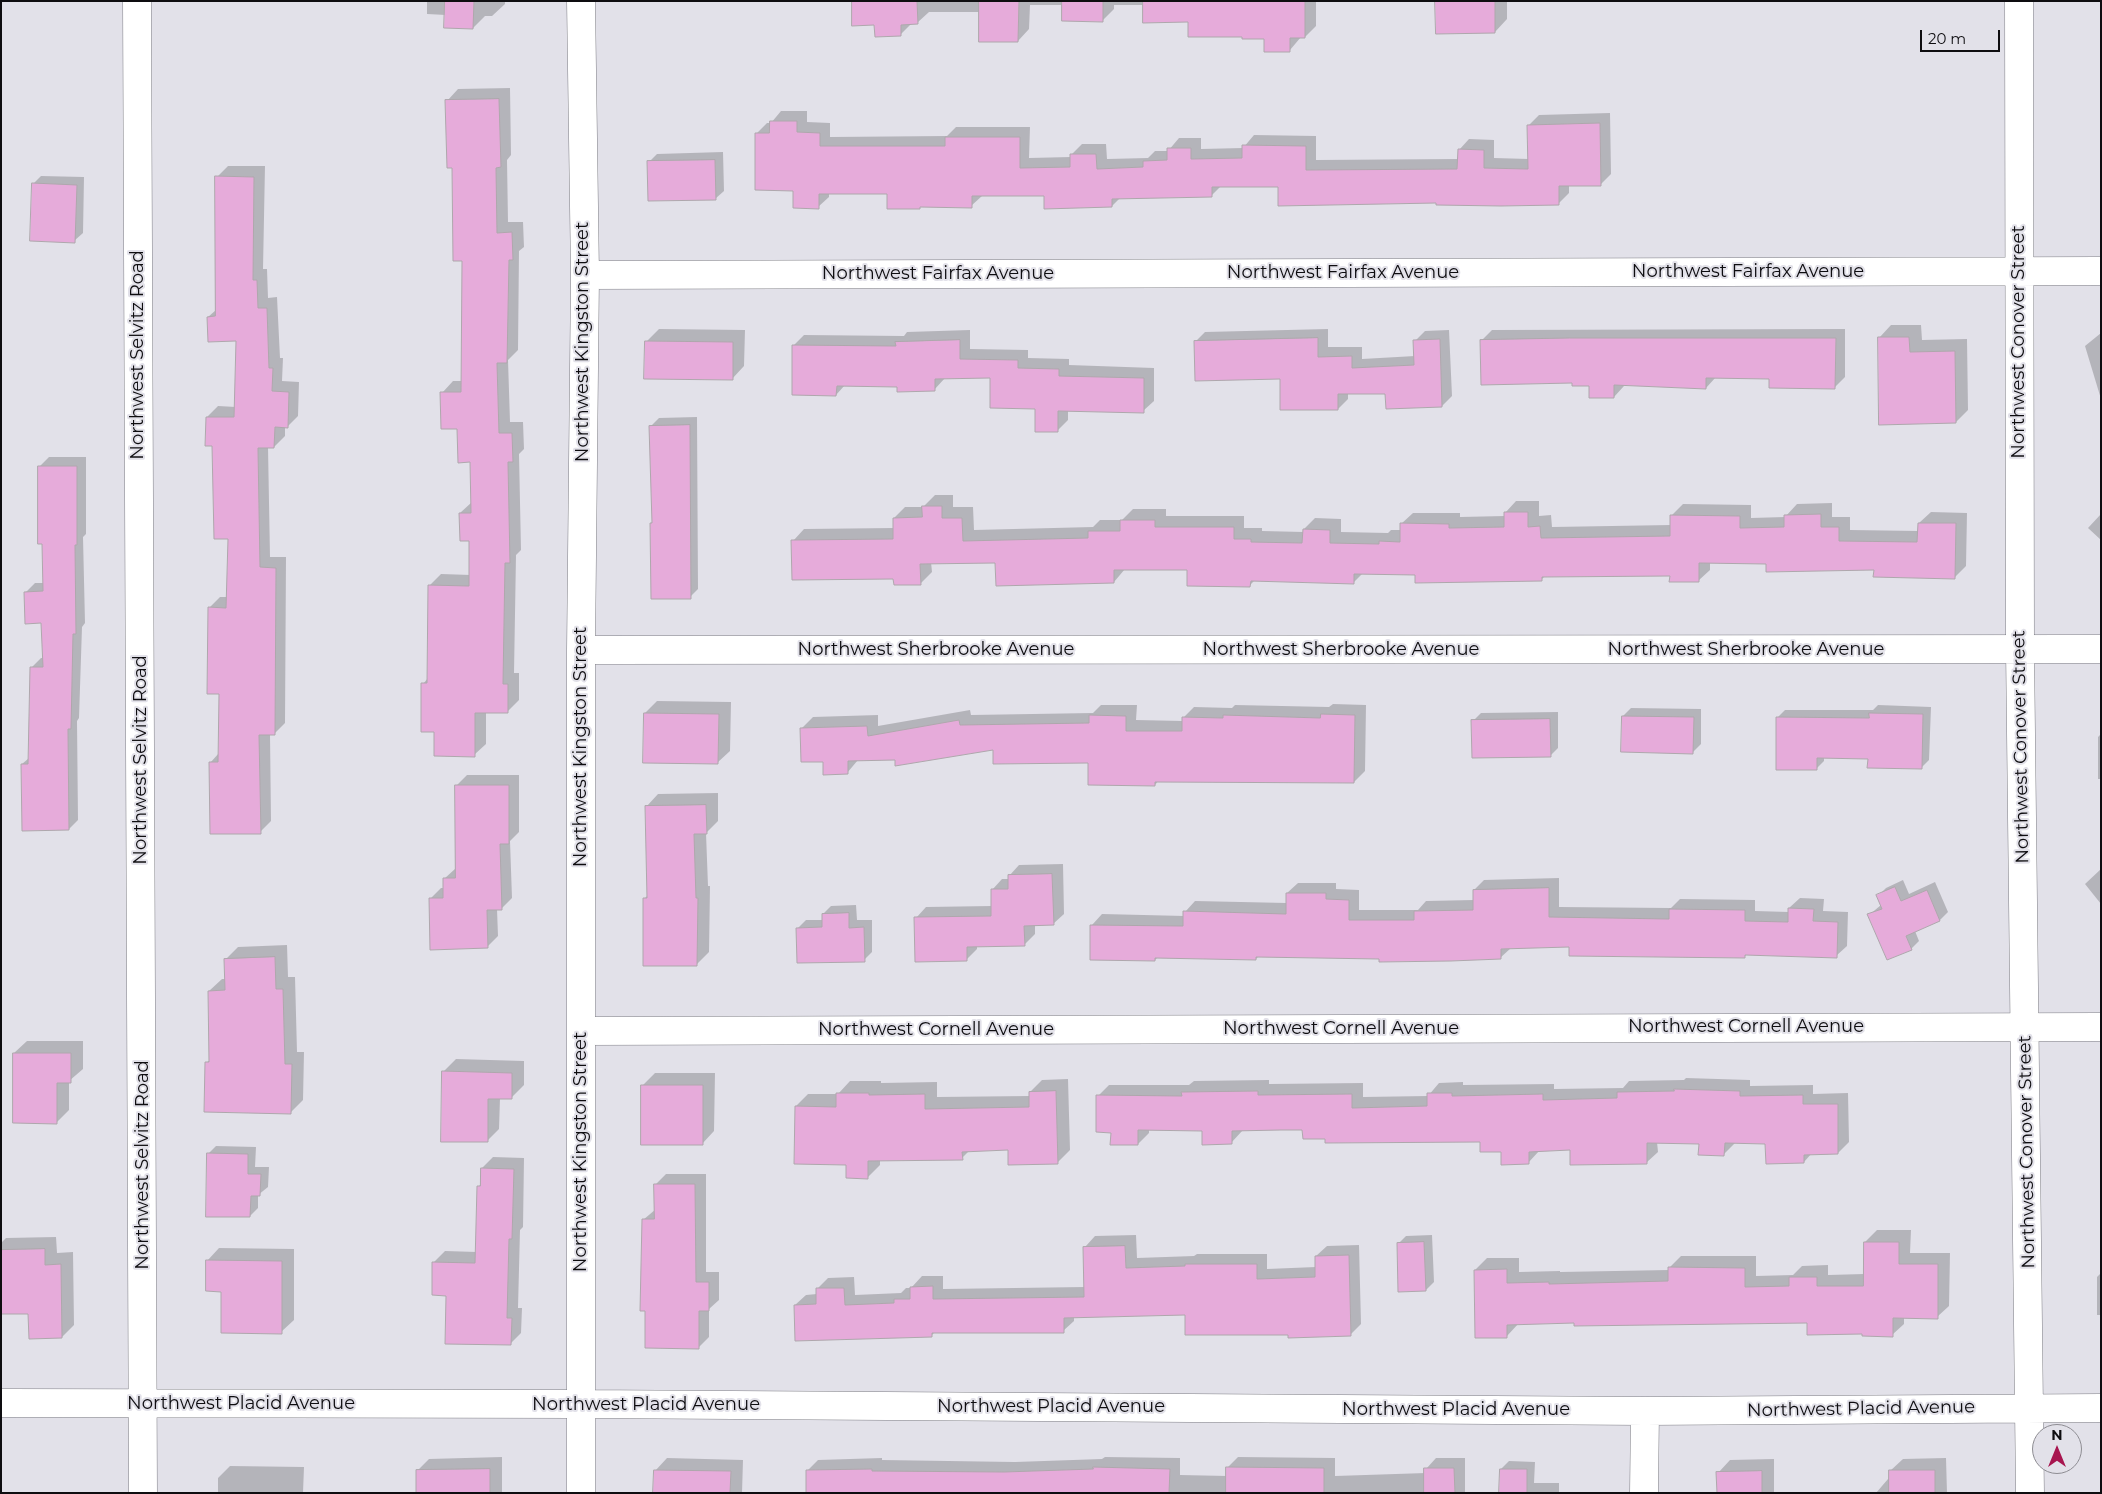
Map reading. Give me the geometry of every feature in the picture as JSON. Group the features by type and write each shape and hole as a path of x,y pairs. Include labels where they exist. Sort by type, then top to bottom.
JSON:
{"street":[{"name":"Northwest Selvitz Road","path":"127,1 137,14 143,1493"},
{"name":"Northwest Kingston Street","path":"581,1 585,275 581,650 581,1493"},
{"name":"Northwest Conover Street","path":"2018,1 2020,649 2030,1493"},
{"name":"Northwest Fairfax Avenue","path":"585,275 2101,271"},
{"name":"Northwest Sherbrooke Avenue","path":"581,650 2101,649"},
{"name":"Northwest Cornell Avenue","path":"581,1031 2101,1027"},
{"name":"Northwest Placid Avenue","path":"1,1403 582,1404 1645,1411 2101,1408"},
{"path":"1644,1493 1645,1411"}],"building":[{"path":"445,1 474,1 473,29 444,28"},
{"path":"852,1 917,1 918,24 901,25 901,36 875,37 874,25 852,26"},
{"path":"979,1 1019,1 1018,42 979,42"},
{"path":"1062,1 1103,1 1103,22 1062,21"},
{"path":"1143,1 1305,1 1305,38 1290,38 1290,52 1264,52 1264,39 1188,37 1188,22 1143,23"},
{"path":"1435,1 1495,1 1495,33 1436,34"},
{"path":"499,99 501,167 496,168 497,233 512,232 513,260 509,260 507,363 497,363 499,433 512,433 513,462 508,462 510,563 505,563 503,684 508,684 508,713 475,713 475,757 434,756 434,732 421,732 421,683 427,683 428,585 469,586 469,541 460,541 459,513 471,513 470,462 458,463 457,429 441,429 440,392 461,392 462,261 453,261 452,168 447,168 445,100"},
{"path":"770,121 797,121 797,132 820,133 820,146 945,146 945,137 1020,137 1020,168 1070,167 1070,154 1096,154 1097,169 1143,167 1143,161 1167,160 1167,148 1191,148 1191,159 1242,158 1242,145 1306,146 1306,170 1457,169 1458,149 1484,150 1484,168 1528,169 1527,125 1600,123 1601,186 1559,186 1559,205 1436,205 1436,203 1278,206 1278,187 1212,187 1212,197 1112,199 1112,207 1044,209 1044,196 972,196 972,208 920,207 920,209 887,209 887,194 819,194 819,209 793,208 793,191 755,190 755,133 769,133"},
{"path":"715,160 716,200 648,201 647,161"},
{"path":"215,176 254,177 253,280 257,280 258,308 267,308 269,368 273,368 272,391 289,392 288,428 275,427 274,448 258,448 260,567 276,568 275,735 259,735 261,834 210,834 209,762 218,762 219,694 207,694 208,607 226,608 228,539 214,539 212,446 205,446 206,417 234,417 236,341 208,342 207,317 215,316"},
{"path":"32,183 77,185 75,243 30,241"},
{"path":"1878,337 1909,337 1910,352 1955,351 1956,423 1879,425"},
{"path":"1318,338 1318,357 1352,356 1352,368 1414,365 1413,340 1440,339 1442,407 1386,409 1385,394 1338,394 1338,410 1280,410 1280,379 1195,381 1194,341"},
{"path":"1836,338 1835,389 1769,388 1769,379 1706,378 1706,389 1614,385 1614,398 1589,398 1589,386 1572,386 1572,383 1481,385 1480,340"},
{"path":"960,340 960,359 1018,360 1018,368 1059,369 1059,376 1144,378 1144,413 1058,411 1058,432 1035,432 1035,409 990,408 990,378 935,379 935,391 897,392 897,387 837,386 836,396 792,395 792,345 896,346 895,342"},
{"path":"645,341 733,342 733,380 644,379"},
{"path":"690,425 691,599 651,599 650,523 652,523 649,426"},
{"path":"38,466 77,466 77,545 75,545 76,634 73,634 71,729 68,729 69,830 22,831 21,764 28,764 30,667 43,667 41,623 25,624 24,592 43,591 42,544 38,544"},
{"path":"922,506 942,506 942,518 962,518 963,541 1088,538 1088,531 1120,531 1120,520 1155,520 1155,527 1234,527 1234,539 1251,539 1251,542 1302,543 1303,529 1330,530 1330,543 1379,544 1379,541 1400,542 1400,523 1449,524 1449,528 1504,527 1504,512 1528,512 1528,527 1540,526 1541,538 1670,536 1670,515 1740,516 1740,528 1784,527 1784,515 1821,514 1821,527 1839,527 1839,541 1917,542 1918,523 1956,523 1955,579 1873,577 1874,570 1766,572 1766,564 1699,563 1699,582 1669,582 1670,576 1542,577 1542,581 1415,583 1415,575 1354,574 1354,584 1251,581 1250,587 1187,586 1187,570 1114,570 1114,583 996,586 995,563 920,564 921,585 894,585 893,579 792,580 791,540 893,539 893,518 922,517"},
{"path":"644,713 719,714 718,764 643,763"},
{"path":"1869,713 1923,714 1922,769 1867,768 1868,759 1817,758 1817,770 1776,770 1776,717 1869,718"},
{"path":"1321,714 1355,715 1354,783 1155,782 1155,786 1088,785 1088,763 993,764 993,750 895,766 895,760 848,761 848,774 823,775 823,762 801,762 800,728 867,726 868,736 959,720 960,725 1089,723 1089,715 1126,716 1126,731 1182,731 1182,717 1223,718 1223,715 1320,718"},
{"path":"1622,716 1694,717 1693,754 1621,752"},
{"path":"1550,719 1551,757 1472,758 1471,720"},
{"path":"455,785 509,785 509,844 500,844 502,910 487,910 488,948 430,950 429,898 443,898 443,878 455,878"},
{"path":"706,805 707,834 694,834 696,898 698,898 697,966 643,966 643,898 647,898 645,806"},
{"path":"1052,874 1054,925 1024,926 1025,946 967,947 967,961 915,962 914,917 991,916 991,889 1008,889 1008,875"},
{"path":"1895,887 1901,901 1927,890 1940,921 1906,936 1912,950 1887,960 1867,914 1882,909 1876,895"},
{"path":"1549,888 1549,917 1669,919 1669,909 1745,910 1745,921 1788,922 1788,908 1814,909 1813,921 1838,922 1837,958 1745,955 1745,958 1569,956 1569,947 1501,949 1501,959 1451,961 1379,962 1379,959 1256,957 1256,960 1155,958 1155,961 1090,960 1090,925 1183,926 1183,911 1286,914 1286,893 1326,893 1326,899 1349,900 1349,920 1414,920 1414,911 1473,910 1473,890"},
{"path":"849,913 849,928 864,927 865,962 797,963 796,928 822,927 822,914"},
{"path":"275,957 276,989 283,989 285,1064 292,1064 291,1114 204,1112 205,1062 209,1062 208,991 225,990 224,959"},
{"path":"13,1053 71,1053 71,1083 57,1083 57,1124 13,1123"},
{"path":"442,1071 512,1073 512,1099 488,1099 488,1142 441,1142"},
{"path":"641,1085 703,1085 703,1145 641,1145"},
{"path":"1674,1089 1740,1091 1740,1096 1803,1095 1803,1104 1838,1104 1838,1154 1804,1155 1804,1163 1766,1164 1765,1144 1725,1143 1724,1156 1698,1155 1699,1144 1647,1143 1647,1164 1570,1165 1570,1150 1529,1152 1529,1164 1501,1165 1501,1152 1480,1152 1480,1142 1325,1143 1325,1139 1303,1139 1302,1130 1281,1130 1232,1131 1232,1144 1202,1145 1202,1131 1138,1130 1138,1145 1110,1145 1111,1133 1096,1132 1096,1095 1182,1096 1181,1092 1258,1091 1258,1095 1352,1094 1352,1108 1427,1106 1427,1093 1452,1093 1452,1096 1543,1094 1543,1100 1617,1098 1617,1092 1674,1091"},
{"path":"1056,1091 1058,1164 1008,1165 1008,1150 962,1152 963,1160 868,1161 868,1179 846,1178 846,1165 794,1164 795,1106 836,1107 836,1093 869,1093 869,1095 925,1094 925,1109 1029,1107 1029,1092"},
{"path":"207,1153 248,1154 248,1174 261,1174 260,1196 251,1196 250,1217 206,1217"},
{"path":"481,1168 514,1169 512,1239 509,1239 507,1318 512,1318 511,1345 445,1344 446,1296 432,1295 432,1262 475,1263 477,1186 480,1186"},
{"path":"654,1184 695,1184 696,1282 709,1282 709,1311 699,1311 699,1349 645,1348 645,1311 640,1311 642,1219 654,1219"},
{"path":"1424,1242 1426,1291 1398,1292 1397,1243"},
{"path":"1864,1242 1899,1242 1899,1264 1938,1264 1938,1319 1893,1318 1893,1337 1862,1336 1862,1334 1807,1335 1807,1323 1574,1326 1574,1323 1507,1325 1507,1338 1475,1338 1474,1270 1507,1269 1507,1283 1549,1282 1549,1284 1668,1281 1668,1267 1745,1268 1745,1287 1789,1286 1789,1277 1817,1277 1817,1286 1863,1286"},
{"path":"1125,1246 1126,1268 1185,1266 1185,1264 1257,1264 1257,1279 1315,1277 1315,1256 1349,1255 1351,1336 1288,1338 1288,1335 1185,1335 1185,1315 1064,1318 1064,1333 932,1333 932,1337 795,1341 794,1305 816,1304 816,1288 844,1288 845,1305 894,1303 894,1299 910,1299 910,1287 933,1286 933,1299 1084,1297 1083,1247"},
{"path":"45,1249 45,1265 61,1264 62,1338 29,1339 28,1314 1,1314 1,1250"},
{"path":"206,1260 282,1261 282,1334 221,1333 221,1292 206,1291"},
{"path":"1093,1467 1170,1469 1169,1493 806,1493 806,1470 872,1469 872,1471 1004,1472 1093,1469"},
{"path":"1226,1467 1324,1468 1324,1493 1226,1493"},
{"path":"1424,1468 1454,1468 1455,1493 1424,1493"},
{"path":"490,1469 490,1493 416,1493 416,1470"},
{"path":"1500,1469 1527,1469 1527,1493 1499,1493"},
{"path":"654,1470 731,1471 730,1493 653,1493"},
{"path":"1889,1470 1935,1470 1935,1493 1889,1493"},
{"path":"1762,1471 1762,1493 1717,1493 1716,1472"}]}
